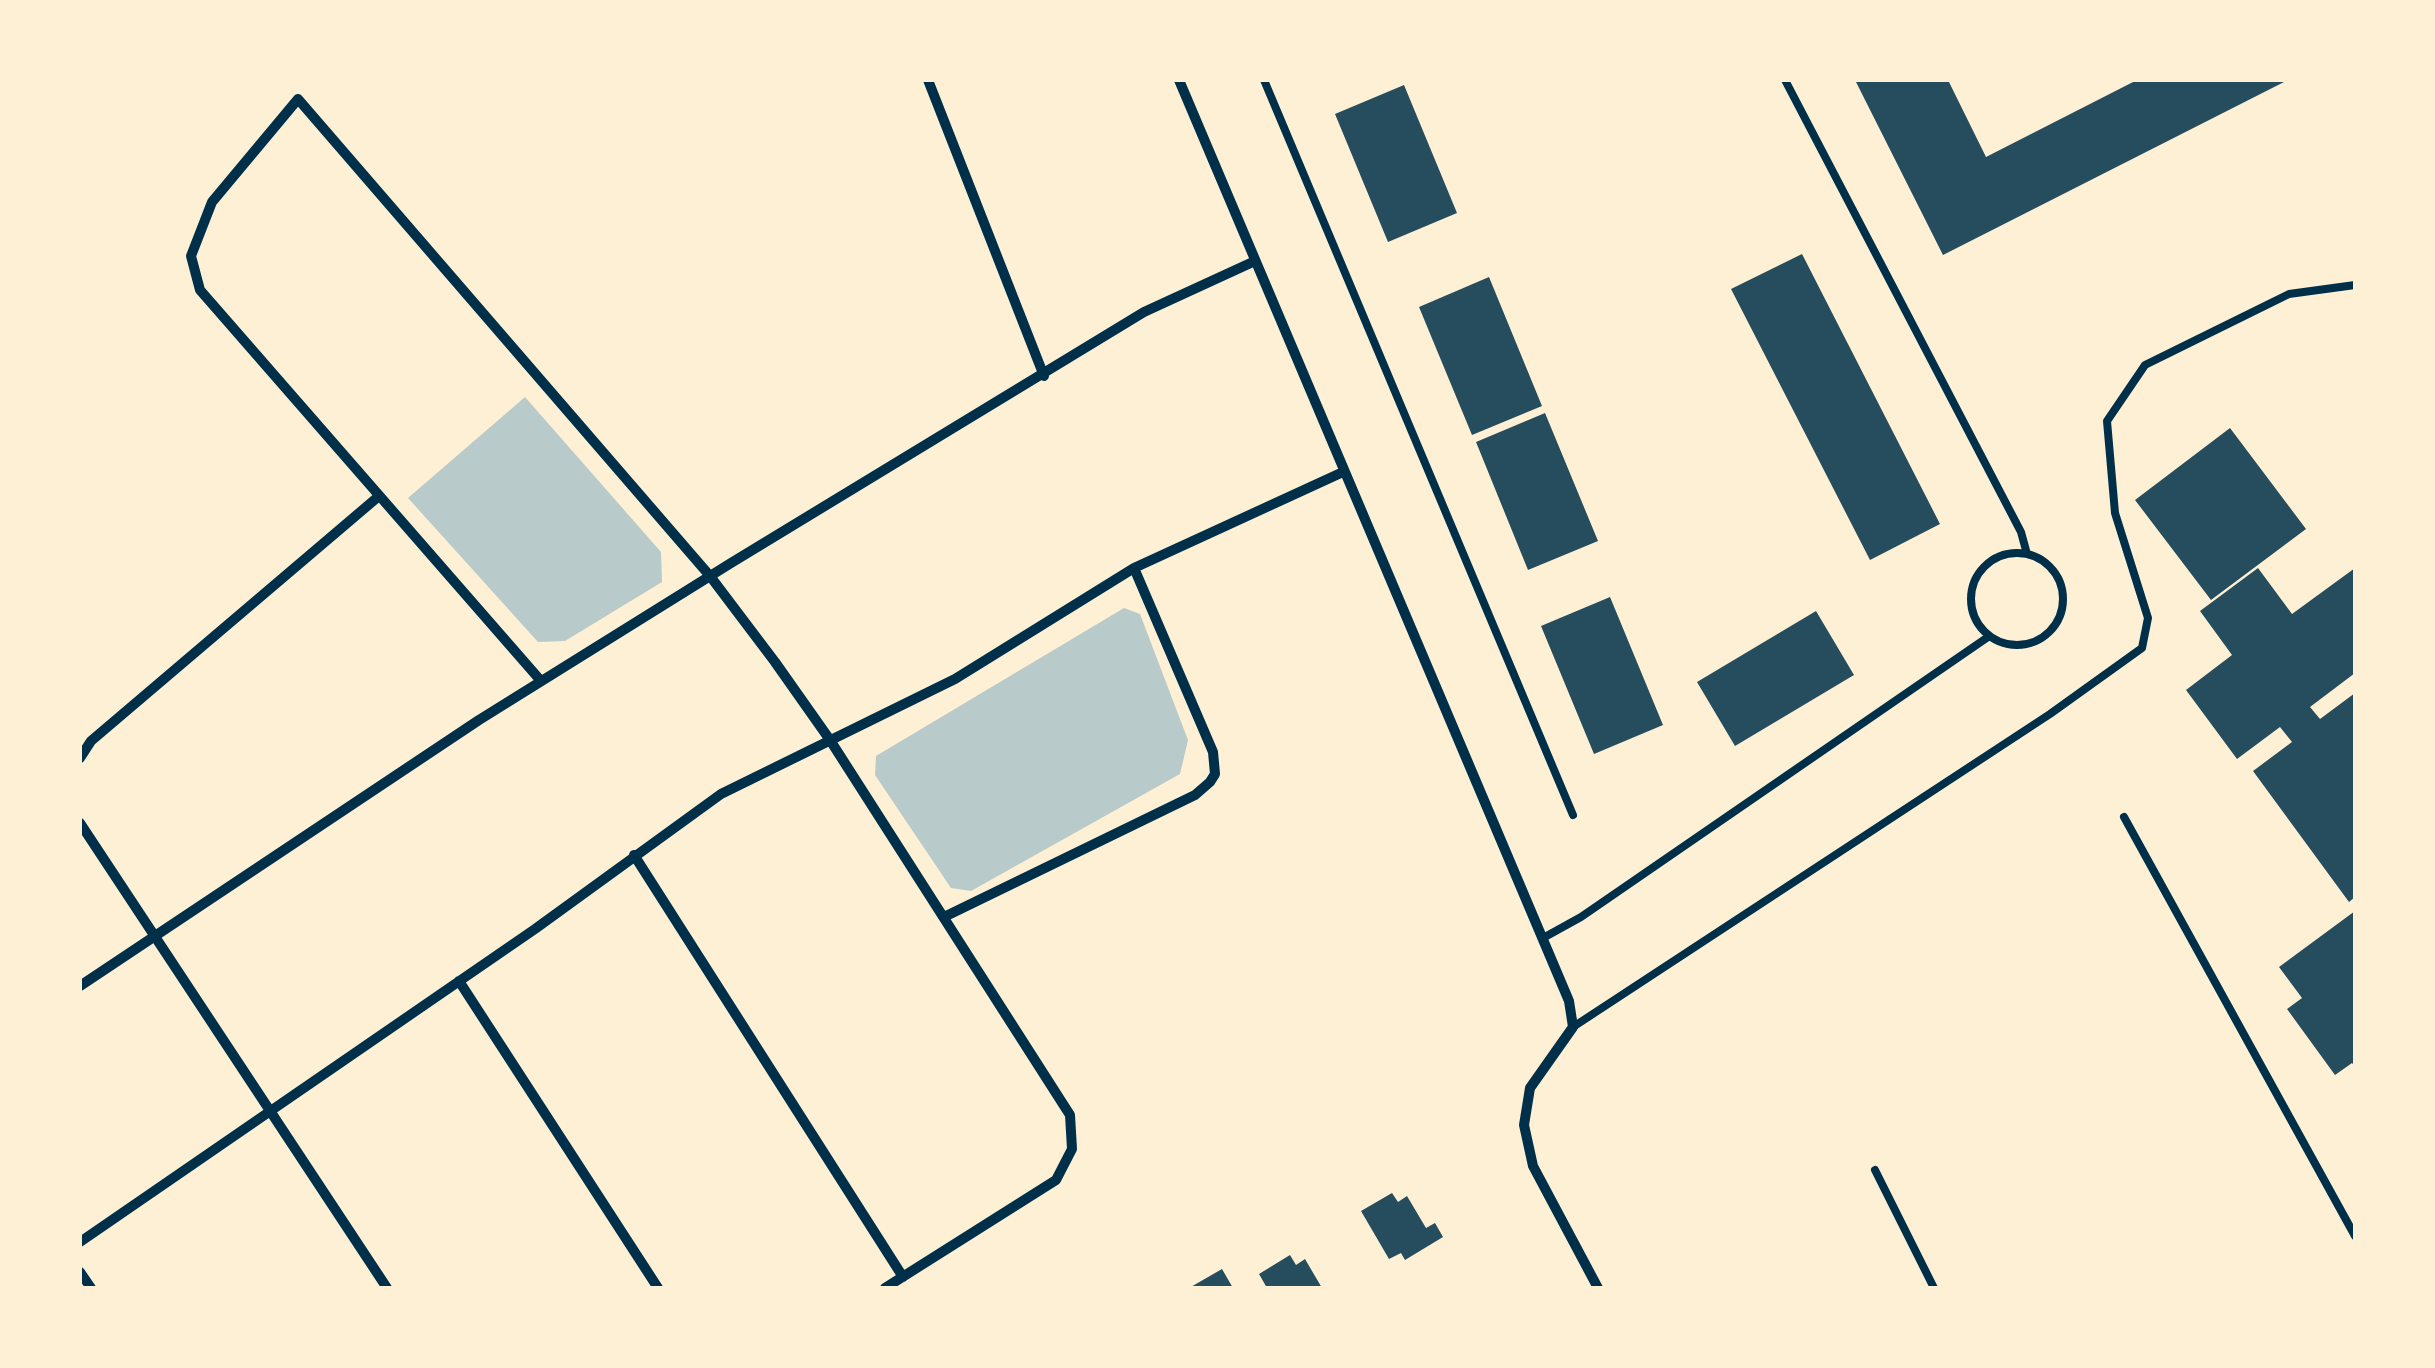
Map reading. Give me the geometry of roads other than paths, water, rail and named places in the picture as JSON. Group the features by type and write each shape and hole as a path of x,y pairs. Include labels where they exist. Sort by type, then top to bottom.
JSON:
{"street":[{"path":"928,80 1044,376"},
{"path":"1179,80 1569,1001 1573,1027 1530,1088 1524,1125 1533,1166 1598,1288"},
{"path":"541,681 200,290 191,256 212,202 298,99 710,576 830,740 1070,1115 1072,1149 1066,1166 1042,1190 885,1288"},
{"path":"80,986 541,681 710,576 1144,312 1255,261"},
{"path":"80,1242 460,981 721,794 954,679 1134,568 1344,472"},
{"path":"80,758 90,741 380,496"},
{"path":"944,917 1195,795 1215,774 1213,752 1134,568"},
{"path":"80,823 387,1288"},
{"path":"634,855 903,1276"},
{"path":"460,981 658,1288"},
{"path":"80,1272 91,1288"}],"lane":[{"path":"1264,80 1573,815"},
{"path":"1785,80 2021,532 2028,554"},
{"path":"1573,1027 2050,714 2142,648 2148,618 2115,513 2107,421 2145,365 2290,294 2355,285"},
{"path":"2028,554 2041,560 2061,583 2061,614 2042,639 2012,645 1988,637 1971,605 1977,577 1998,557 2028,554"},
{"path":"1543,938 1598,906 1988,637"},
{"path":"2124,817 2355,1236"},
{"path":"1875,1170 1934,1288"}]}
